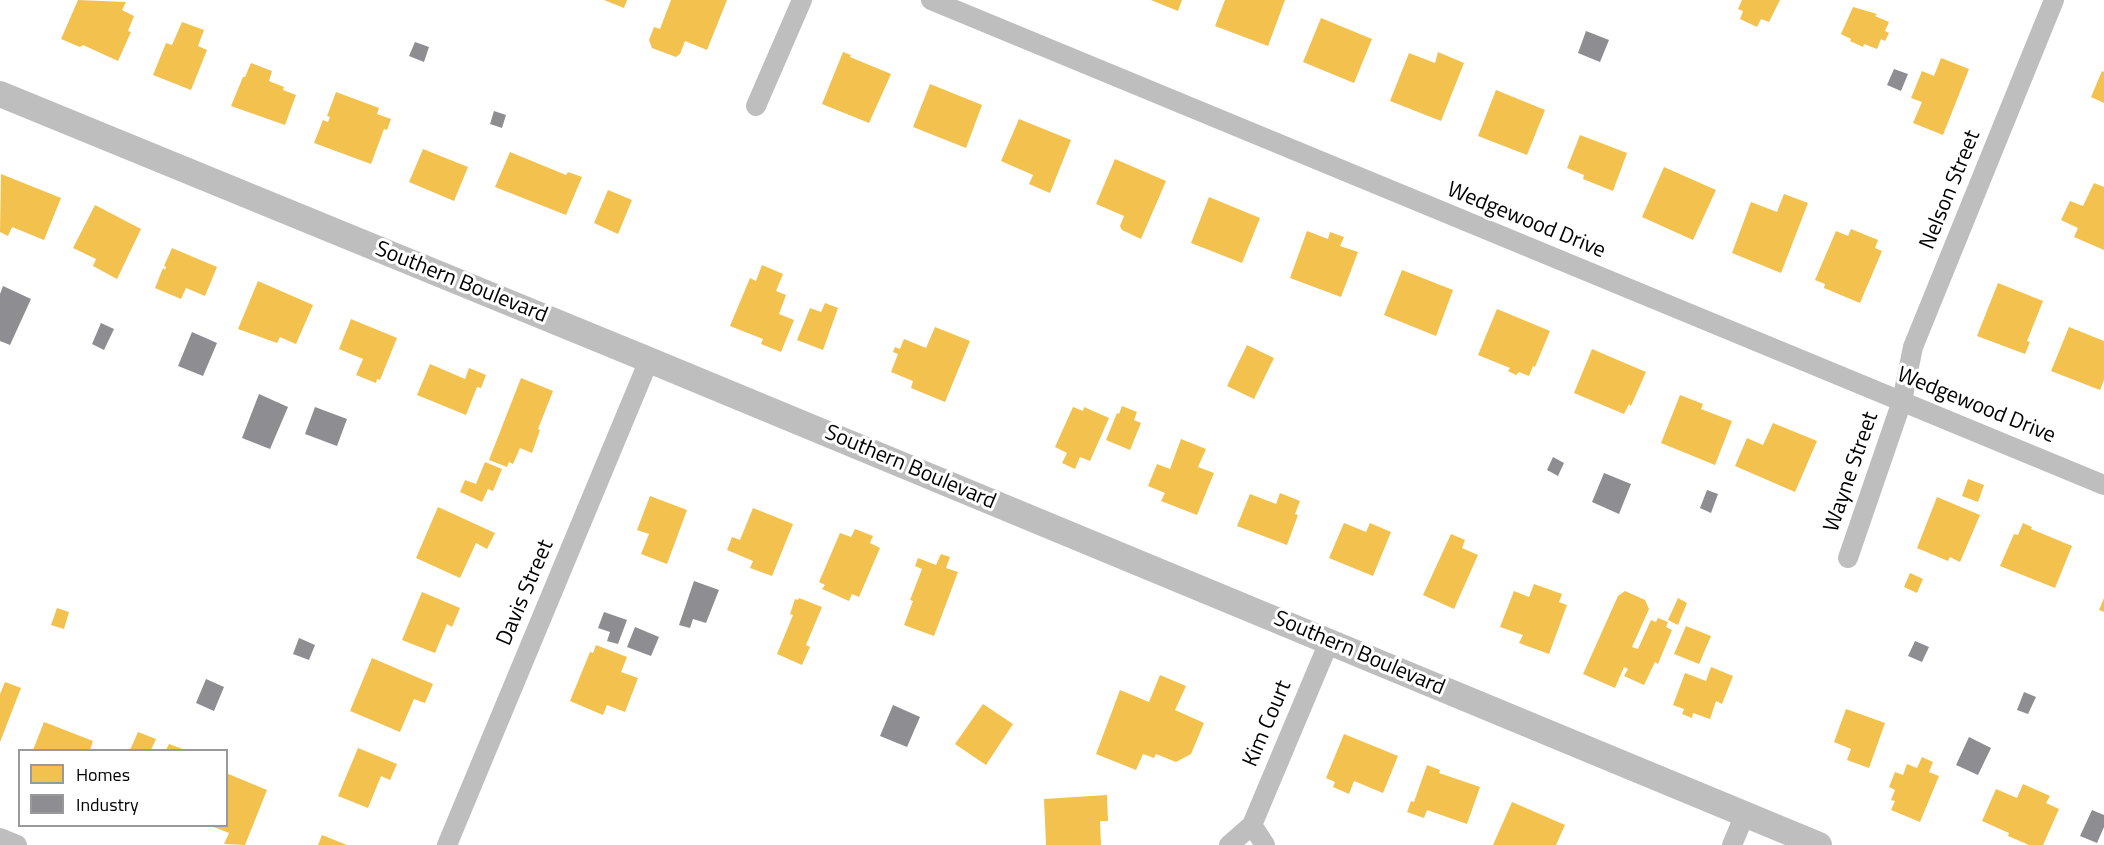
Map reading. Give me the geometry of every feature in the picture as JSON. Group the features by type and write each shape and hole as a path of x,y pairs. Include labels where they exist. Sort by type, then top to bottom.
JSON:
{"street":[{"path":"756,106 802,0"},
{"name":"Wedgewood Drive","path":"931,0 969,7 2104,485"},
{"name":"Nelson Street","path":"1902,401 1913,347 2054,0"},
{"name":"Southern Boulevard","path":"0,94 649,360 1819,845"},
{"name":"Davis Street","path":"447,845 649,360"},
{"name":"Wayne Street","path":"1848,558 1902,401"},
{"name":"Kim Court","path":"1229,845 1251,825 1329,642"},
{"path":"1732,845 1745,814"},
{"path":"1251,825 1265,845"},
{"path":"0,838 17,845"}],"building: Homes":[{"path":"78,0 126,2 122,10 134,16 128,31 131,32 118,61 83,45 80,47 61,39"},
{"path":"604,0 627,0 624,8"},
{"path":"671,0 727,0 707,50 685,41 680,54 676,57 652,48 649,40 654,27 660,29"},
{"path":"1151,0 1182,0 1178,11"},
{"path":"1225,0 1285,0 1268,46 1215,26"},
{"path":"1742,0 1780,0 1769,22 1761,19 1757,27 1740,19 1743,11 1738,9"},
{"path":"1853,7 1877,14 1875,16 1889,22 1885,31 1889,33 1885,41 1881,39 1877,49 1864,44 1863,47 1841,34"},
{"path":"1321,18 1372,39 1354,83 1303,62"},
{"path":"182,22 204,30 198,46 207,50 191,90 153,75 166,43 172,45"},
{"path":"843,52 891,74 869,123 822,104"},
{"path":"1438,52 1464,63 1441,121 1390,101 1409,53 1435,63"},
{"path":"1941,58 1969,69 1943,135 1913,123 1922,102 1911,98 1922,71 1934,76"},
{"path":"251,63 272,71 269,81 296,95 285,125 231,106"},
{"path":"2102,71 2104,72 2104,103 2091,97"},
{"path":"930,84 982,105 966,148 913,127"},
{"path":"1496,90 1545,110 1527,155 1478,136"},
{"path":"336,92 379,108 377,114 391,119 387,130 384,129 371,164 314,143 323,120 328,122 330,117 327,116"},
{"path":"1019,119 1071,140 1050,193 1029,184 1033,175 1001,161"},
{"path":"1580,135 1627,153 1613,191 1583,179 1584,175 1567,168"},
{"path":"423,149 468,167 454,201 409,182"},
{"path":"510,152 566,175 568,172 582,177 566,215 495,187"},
{"path":"1115,159 1166,181 1141,239 1122,230 1120,226 1124,216 1096,204"},
{"path":"1664,167 1716,190 1693,240 1642,217"},
{"path":"1,174 61,198 44,240 12,227 8,236 0,232"},
{"path":"2094,183 2104,187 2104,250 2074,237 2078,228 2061,220 2070,201 2083,206"},
{"path":"608,190 632,200 618,234 594,223"},
{"path":"1784,194 1808,203 1781,273 1732,253 1751,202 1777,212"},
{"path":"1209,197 1260,218 1242,263 1191,243"},
{"path":"95,205 141,229 117,279 93,266 96,259 73,248"},
{"path":"1851,229 1878,240 1875,248 1882,251 1860,303 1824,288 1825,284 1815,280 1836,231 1848,236"},
{"path":"1307,231 1328,239 1330,232 1344,237 1340,246 1358,252 1341,297 1290,278"},
{"path":"172,248 217,267 205,296 186,288 181,299 155,288 163,268 165,270 164,266"},
{"path":"762,265 783,274 776,291 786,295 779,314 794,320 781,352 761,344 763,339 730,326 750,278 756,281"},
{"path":"1402,270 1453,290 1436,336 1384,315"},
{"path":"258,281 313,305 296,344 280,337 277,343 238,329"},
{"path":"1998,283 2043,301 2027,341 2030,342 2025,354 1977,336"},
{"path":"825,303 838,308 823,350 797,340 810,308 821,312"},
{"path":"1497,309 1550,331 1529,376 1519,372 1516,375 1508,371 1510,368 1478,355"},
{"path":"351,319 397,338 380,380 377,379 376,383 356,375 363,359 339,349"},
{"path":"935,327 970,341 945,402 911,388 913,381 891,372 898,354 893,352 895,347 900,349 904,339 926,348"},
{"path":"2069,327 2104,341 2104,380 2100,390 2051,371"},
{"path":"1247,345 1274,358 1254,399 1227,386"},
{"path":"1592,349 1646,372 1631,406 1629,404 1624,414 1574,393"},
{"path":"430,364 465,379 469,368 486,375 481,388 477,387 466,415 417,395"},
{"path":"521,378 553,391 538,429 540,430 532,453 520,448 513,464 509,462 507,467 489,460"},
{"path":"1680,395 1703,404 1701,409 1732,421 1715,465 1661,443"},
{"path":"1122,406 1137,412 1134,420 1141,423 1130,450 1106,440"},
{"path":"1073,407 1083,411 1084,407 1109,418 1090,461 1080,457 1075,469 1062,463 1067,453 1055,447"},
{"path":"1773,423 1817,441 1795,492 1735,466 1747,438 1763,445"},
{"path":"1181,439 1206,449 1198,467 1214,473 1197,515 1161,501 1165,493 1148,486 1157,464 1170,469"},
{"path":"485,462 502,469 493,491 488,489 482,502 460,492 465,480 476,484"},
{"path":"1968,479 1984,485 1978,502 1962,496"},
{"path":"1280,493 1300,501 1295,514 1298,515 1287,545 1237,526 1250,494 1276,504"},
{"path":"650,496 687,510 667,564 641,554 649,534 637,530"},
{"path":"1937,497 1980,515 1960,562 1950,557 1948,561 1917,548"},
{"path":"438,507 495,533 487,549 476,543 460,578 416,558"},
{"path":"753,508 793,524 772,576 750,568 753,561 727,550 732,537 740,540"},
{"path":"1344,523 1366,532 1370,523 1391,532 1373,576 1329,558"},
{"path":"2023,523 2032,527 2031,529 2072,546 2055,588 2000,566 2014,534 2018,535"},
{"path":"855,529 873,536 870,543 880,548 859,597 852,594 849,601 822,589 825,585 819,582 840,533 851,537"},
{"path":"1451,534 1465,540 1462,548 1478,555 1454,609 1423,595"},
{"path":"941,554 950,557 946,568 958,572 934,636 904,625 913,601 910,600 922,569 915,566 918,558 936,565"},
{"path":"1910,573 1923,579 1917,593 1904,587"},
{"path":"1534,584 1562,594 1559,602 1567,605 1549,654 1519,643 1523,635 1500,627 1514,591 1529,597"},
{"path":"1625,591 1645,600 1649,609 1632,647 1638,649 1651,620 1656,622 1658,618 1668,622 1666,627 1672,630 1658,664 1655,662 1644,685 1624,676 1628,669 1624,667 1615,688 1583,674 1618,596"},
{"path":"422,592 460,608 452,627 447,624 435,653 402,640"},
{"path":"799,598 822,607 806,645 810,647 802,665 777,654 793,615 790,614 795,599"},
{"path":"1678,598 1687,603 1678,625 1668,620"},
{"path":"2104,598 2104,612 2099,610"},
{"path":"57,608 69,612 64,629 51,625"},
{"path":"1686,626 1711,636 1699,664 1674,654"},
{"path":"596,645 627,657 621,672 638,678 625,712 607,705 603,715 570,701 590,652 593,653"},
{"path":"372,658 433,684 425,703 414,699 400,732 350,711"},
{"path":"1711,667 1733,676 1722,704 1716,701 1710,719 1693,713 1692,718 1682,714 1684,709 1673,705 1685,673 1706,681"},
{"path":"1160,675 1186,686 1175,710 1204,723 1191,754 1176,762 1156,754 1154,758 1143,754 1136,770 1096,754 1120,690 1149,702"},
{"path":"5,682 21,688 0,742 0,694"},
{"path":"983,704 1013,724 986,765 955,744"},
{"path":"1846,709 1885,723 1869,768 1847,760 1851,749 1834,742"},
{"path":"44,722 93,741 90,749 33,749"},
{"path":"138,732 156,739 151,749 130,749"},
{"path":"1344,734 1398,756 1383,793 1354,781 1349,794 1333,787 1335,782 1326,778"},
{"path":"169,744 182,749 166,749"},
{"path":"358,748 397,764 390,780 381,776 368,808 338,796"},
{"path":"1922,757 1933,762 1929,772 1939,776 1920,822 1891,810 1895,801 1891,800 1895,790 1889,787 1895,772 1903,775 1907,764 1917,768"},
{"path":"1427,765 1440,770 1439,773 1480,787 1467,824 1427,810 1424,818 1407,812 1411,801 1414,802"},
{"path":"228,774 267,790 245,845 224,844 229,833 214,827 228,827"},
{"path":"2023,784 2050,796 2046,803 2059,809 2043,845 2029,845 1982,821 1996,789 2017,798"},
{"path":"1107,795 1108,821 1100,821 1101,845 1046,845 1044,799"},
{"path":"1512,802 1565,825 1556,845 1493,845"},
{"path":"322,835 347,845 318,845"}],"building: Industry":[{"path":"1586,31 1609,40 1600,62 1578,53"},
{"path":"415,42 429,47 424,62 409,56"},
{"path":"1894,69 1908,74 1901,91 1887,85"},
{"path":"494,111 506,115 502,128 490,124"},
{"path":"3,286 31,299 10,345 0,341 0,294"},
{"path":"101,323 114,329 104,350 92,344"},
{"path":"192,332 217,343 203,376 178,366"},
{"path":"259,394 288,407 270,449 242,438"},
{"path":"315,407 347,419 337,446 305,434"},
{"path":"1553,457 1564,463 1558,476 1547,470"},
{"path":"1604,473 1631,484 1619,514 1592,502"},
{"path":"1707,490 1718,494 1711,513 1700,508"},
{"path":"694,581 719,590 706,623 693,619 690,628 679,625"},
{"path":"604,612 627,620 618,644 607,641 610,632 598,628"},
{"path":"635,627 659,637 651,656 627,647"},
{"path":"299,638 315,645 309,660 293,654"},
{"path":"1915,641 1929,647 1922,662 1908,656"},
{"path":"206,679 224,687 214,711 196,703"},
{"path":"2024,692 2036,697 2028,714 2017,710"},
{"path":"893,705 920,717 907,747 880,736"},
{"path":"1969,737 1991,748 1978,775 1956,765"},
{"path":"2092,810 2104,815 2104,827 2097,843 2080,836"}]}
